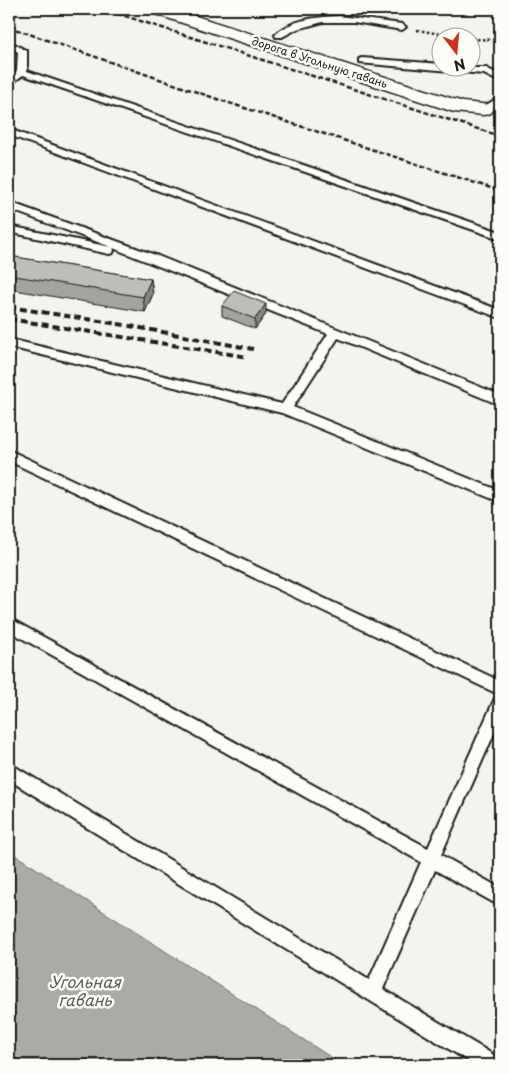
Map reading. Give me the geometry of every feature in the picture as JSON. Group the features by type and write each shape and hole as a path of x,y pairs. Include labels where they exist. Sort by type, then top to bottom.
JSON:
{"street":[{"name":"дорога в Угольную гавань","path":"158,9 461,108 492,112"},
{"name":"дорога в Угольную гавань","path":"193,9 362,61 492,112"}],"lane":[{"path":"279,35 292,26 305,21 347,18 402,27"},
{"path":"9,44 23,51 22,72 9,82"},
{"path":"362,61 432,66"},
{"path":"482,71 500,79"},
{"path":"22,72 500,236"},
{"path":"492,112 500,100"},
{"path":"9,132 500,314"},
{"path":"9,206 154,259 500,400"},
{"path":"9,229 154,259"},
{"path":"285,409 336,333"},
{"path":"9,343 285,409 500,498"},
{"path":"9,455 500,688"},
{"path":"9,624 500,897"},
{"path":"373,991 430,858 500,703"},
{"path":"9,771 492,1065"}],"path":[{"path":"402,27 432,32"},
{"path":"482,39 500,40"}],"water":[{"name":"Угольная гавань","path":"9,851 343,1065 9,1065"}],"building":[{"path":"9,256 151,279 143,297 9,275"},
{"path":"234,291 266,304 255,319 222,306"}],"railway":[{"path":"103,9 500,136"},
{"path":"9,27 223,101 500,191"},
{"path":"9,307 125,325 253,349"},
{"path":"9,319 248,357"}]}
